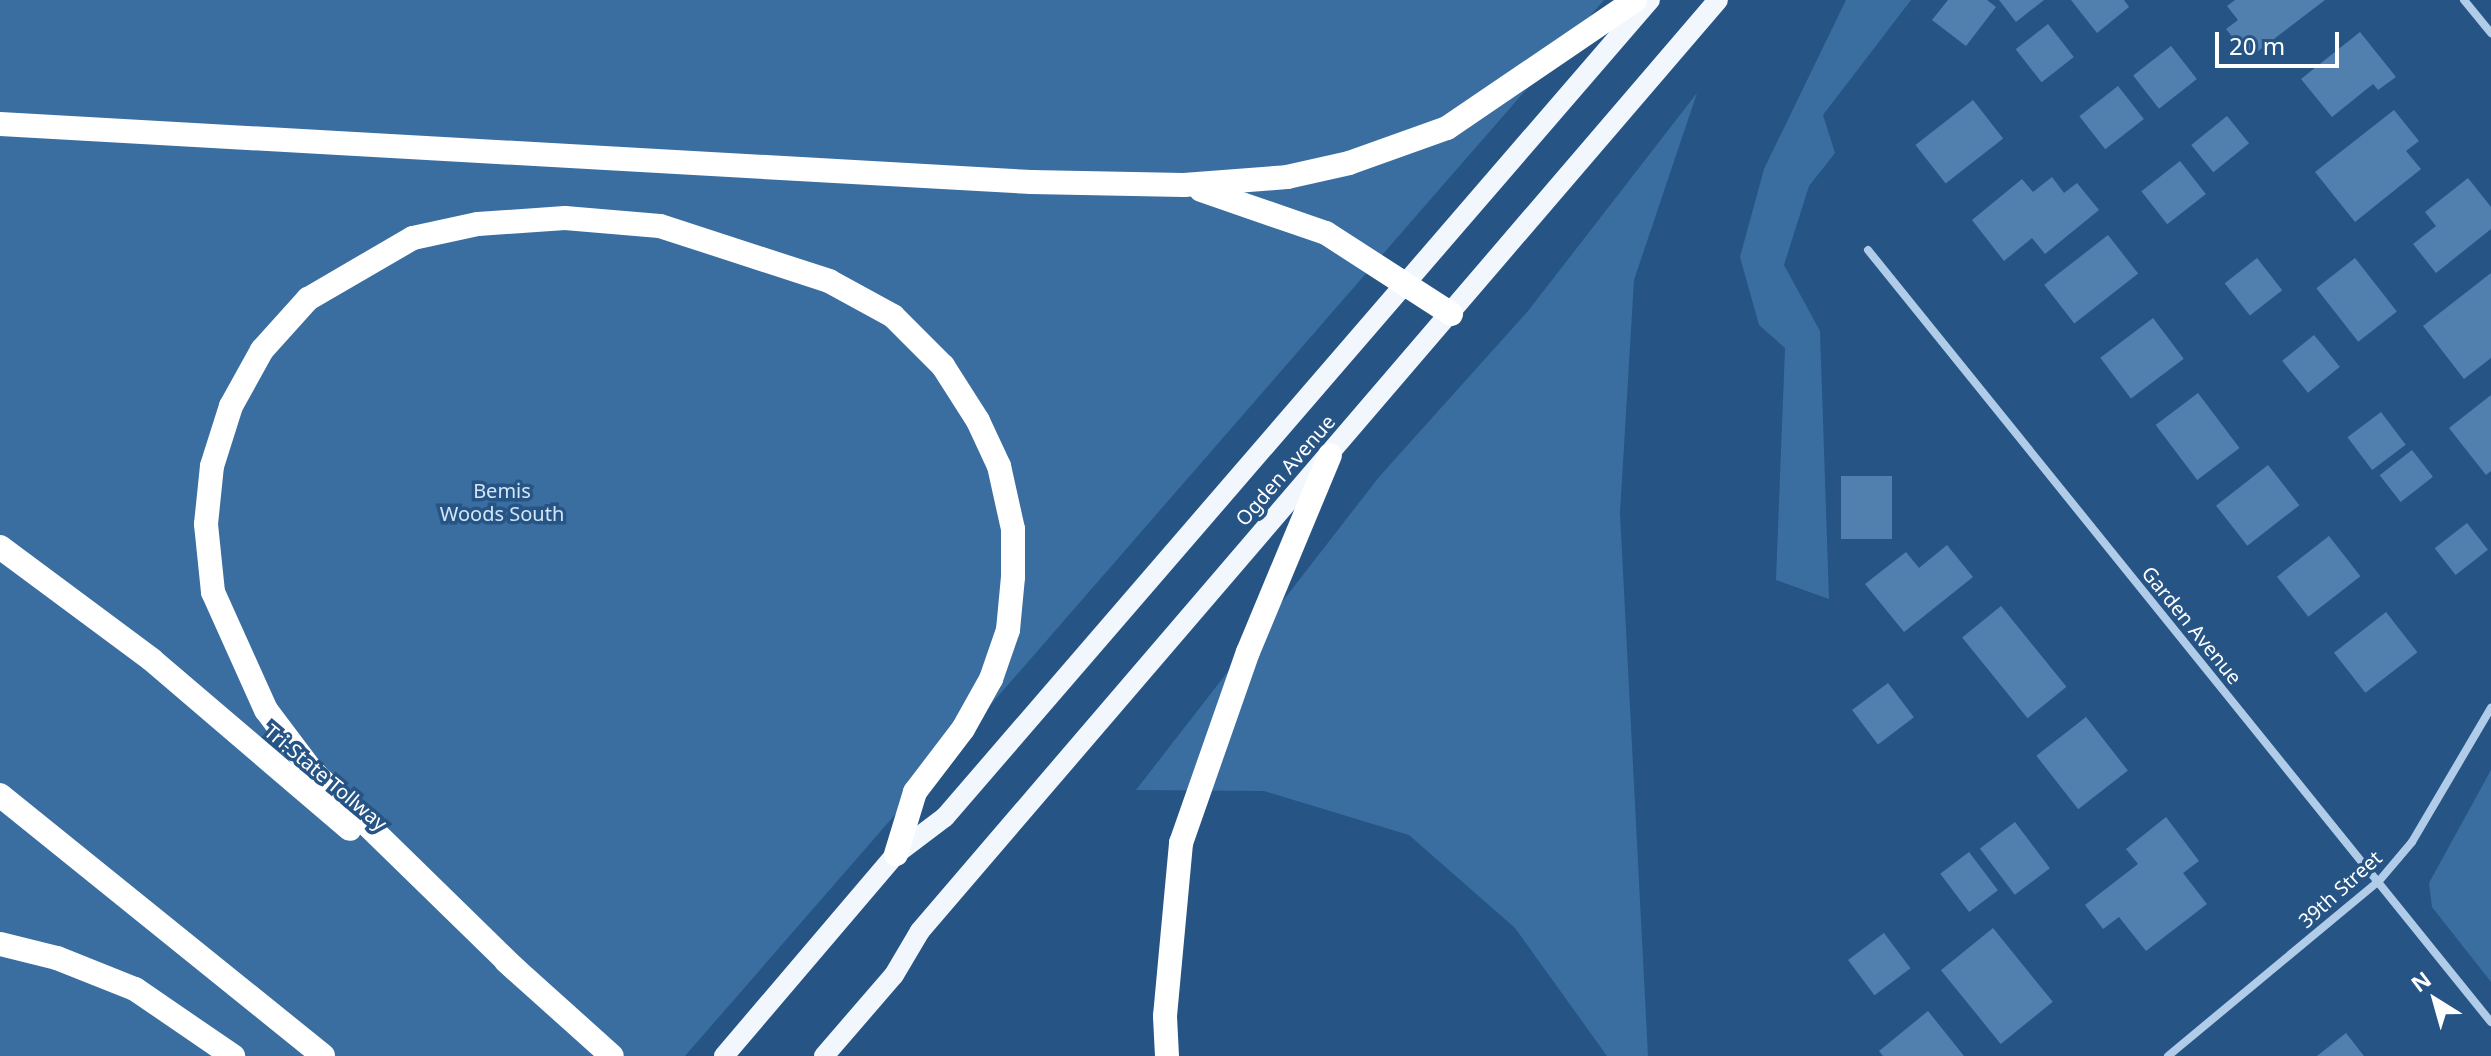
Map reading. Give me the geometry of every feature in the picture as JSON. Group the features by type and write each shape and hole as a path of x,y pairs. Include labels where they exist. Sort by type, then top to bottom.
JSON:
{"highway":[{"path":"0,124 909,177 1184,185 1287,177 1349,163 1447,128 1635,0"},
{"path":"1184,185 1320,230 1409,283 1451,314"},
{"path":"516,970 312,771 266,710 213,592 206,524 212,466 231,406 262,350 308,299 413,238 478,224 565,218 660,226 829,281 893,316 943,366 999,466 1013,529 1012,590 1008,630 991,679 963,729 915,792 896,854"},
{"path":"1167,1056 1165,1016 1181,843 1248,652 1330,455"},
{"name":"Tri-State Tollway","path":"0,547 152,660 516,970 612,1056"},
{"path":"0,795 323,1056"},
{"path":"0,944 57,958 135,989 233,1056"}],"main road":[{"name":"Ogden Avenue","path":"724,1056 896,854 945,817 1409,283 1650,0"},
{"name":"Ogden Avenue","path":"824,1056 894,975 920,931 1718,0"}],"street":[{"path":"2464,0 2491,33"},
{"name":"Garden Avenue","path":"1868,250 2491,1022"},
{"name":"39th Street","path":"2168,1056 2379,881 2412,842 2491,708"}],"green space":[{"name":"Bemis Woods South","path":"0,0 1604,0 685,1056 0,1056"},
{"path":"1846,0 1911,0 1823,115 1835,153 1809,186 1784,265 1820,331 1829,599 1776,580 1785,348 1759,325 1740,257 1764,169"},
{"path":"1697,93 1634,280 1620,513 1648,1056 1607,1056 1515,928 1409,835 1264,791 1136,790 1379,477 1528,311"},
{"path":"2491,770 2491,982 2432,907 2429,883"}],"building":[{"path":"1948,0 1987,0 1996,7 1966,46 1932,20"},
{"path":"1999,0 2044,0 2016,22"},
{"path":"2071,0 2124,0 2129,7 2097,33"},
{"path":"2235,0 2325,0 2249,58 2226,29 2238,20 2227,6"},
{"path":"2048,24 2074,57 2042,82 2016,49"},
{"path":"2360,32 2396,77 2378,90 2373,84 2332,117 2301,79"},
{"path":"2171,46 2197,79 2159,109 2133,76"},
{"path":"2118,86 2144,119 2105,149 2079,116"},
{"path":"1973,100 2003,139 1946,184 1915,145"},
{"path":"2394,110 2419,141 2406,151 2421,169 2355,222 2315,172"},
{"path":"2227,116 2249,143 2213,172 2191,145"},
{"path":"2180,161 2206,194 2167,224 2141,191"},
{"path":"2052,177 2064,193 2077,183 2099,210 2045,254 2032,238 2004,261 1972,220 2022,179 2033,192"},
{"path":"2468,178 2491,207 2491,229 2436,273 2413,244 2436,226 2425,212"},
{"path":"2108,235 2138,274 2074,323 2044,285"},
{"path":"2257,258 2282,290 2250,316 2225,283"},
{"path":"2355,258 2397,312 2358,342 2316,288"},
{"path":"2491,273 2491,358 2464,379 2423,326"},
{"path":"2153,318 2184,359 2131,398 2100,358"},
{"path":"2314,335 2340,367 2308,393 2282,361"},
{"path":"2198,393 2240,448 2197,480 2156,425"},
{"path":"2491,395 2491,471 2486,475 2449,428"},
{"path":"2381,412 2406,445 2372,470 2347,437"},
{"path":"2412,450 2433,477 2401,502 2380,475"},
{"path":"2268,465 2299,505 2247,546 2216,506"},
{"path":"1841,476 1892,476 1892,539 1841,539"},
{"path":"2467,523 2488,550 2456,575 2435,548"},
{"path":"2329,536 2360,576 2308,617 2277,577"},
{"path":"1947,545 1973,577 1904,632 1865,584 1906,552 1919,568"},
{"path":"2001,606 2066,687 2028,718 1962,637"},
{"path":"2386,612 2417,652 2365,693 2334,653"},
{"path":"1888,683 1914,717 1878,744 1852,710"},
{"path":"2086,717 2128,771 2078,809 2036,756"},
{"path":"2166,817 2199,861 2183,873 2207,904 2146,951 2119,917 2103,929 2085,905 2138,864 2126,849"},
{"path":"2015,822 2050,868 2015,895 1980,848"},
{"path":"1969,852 1998,890 1969,912 1940,874"},
{"path":"1993,928 2053,1002 2001,1044 1941,970"},
{"path":"1884,933 1910,968 1875,995 1848,960"},
{"path":"1928,1011 1964,1056 1883,1056 1879,1051"},
{"path":"2346,1033 2364,1056 2317,1056"}]}
